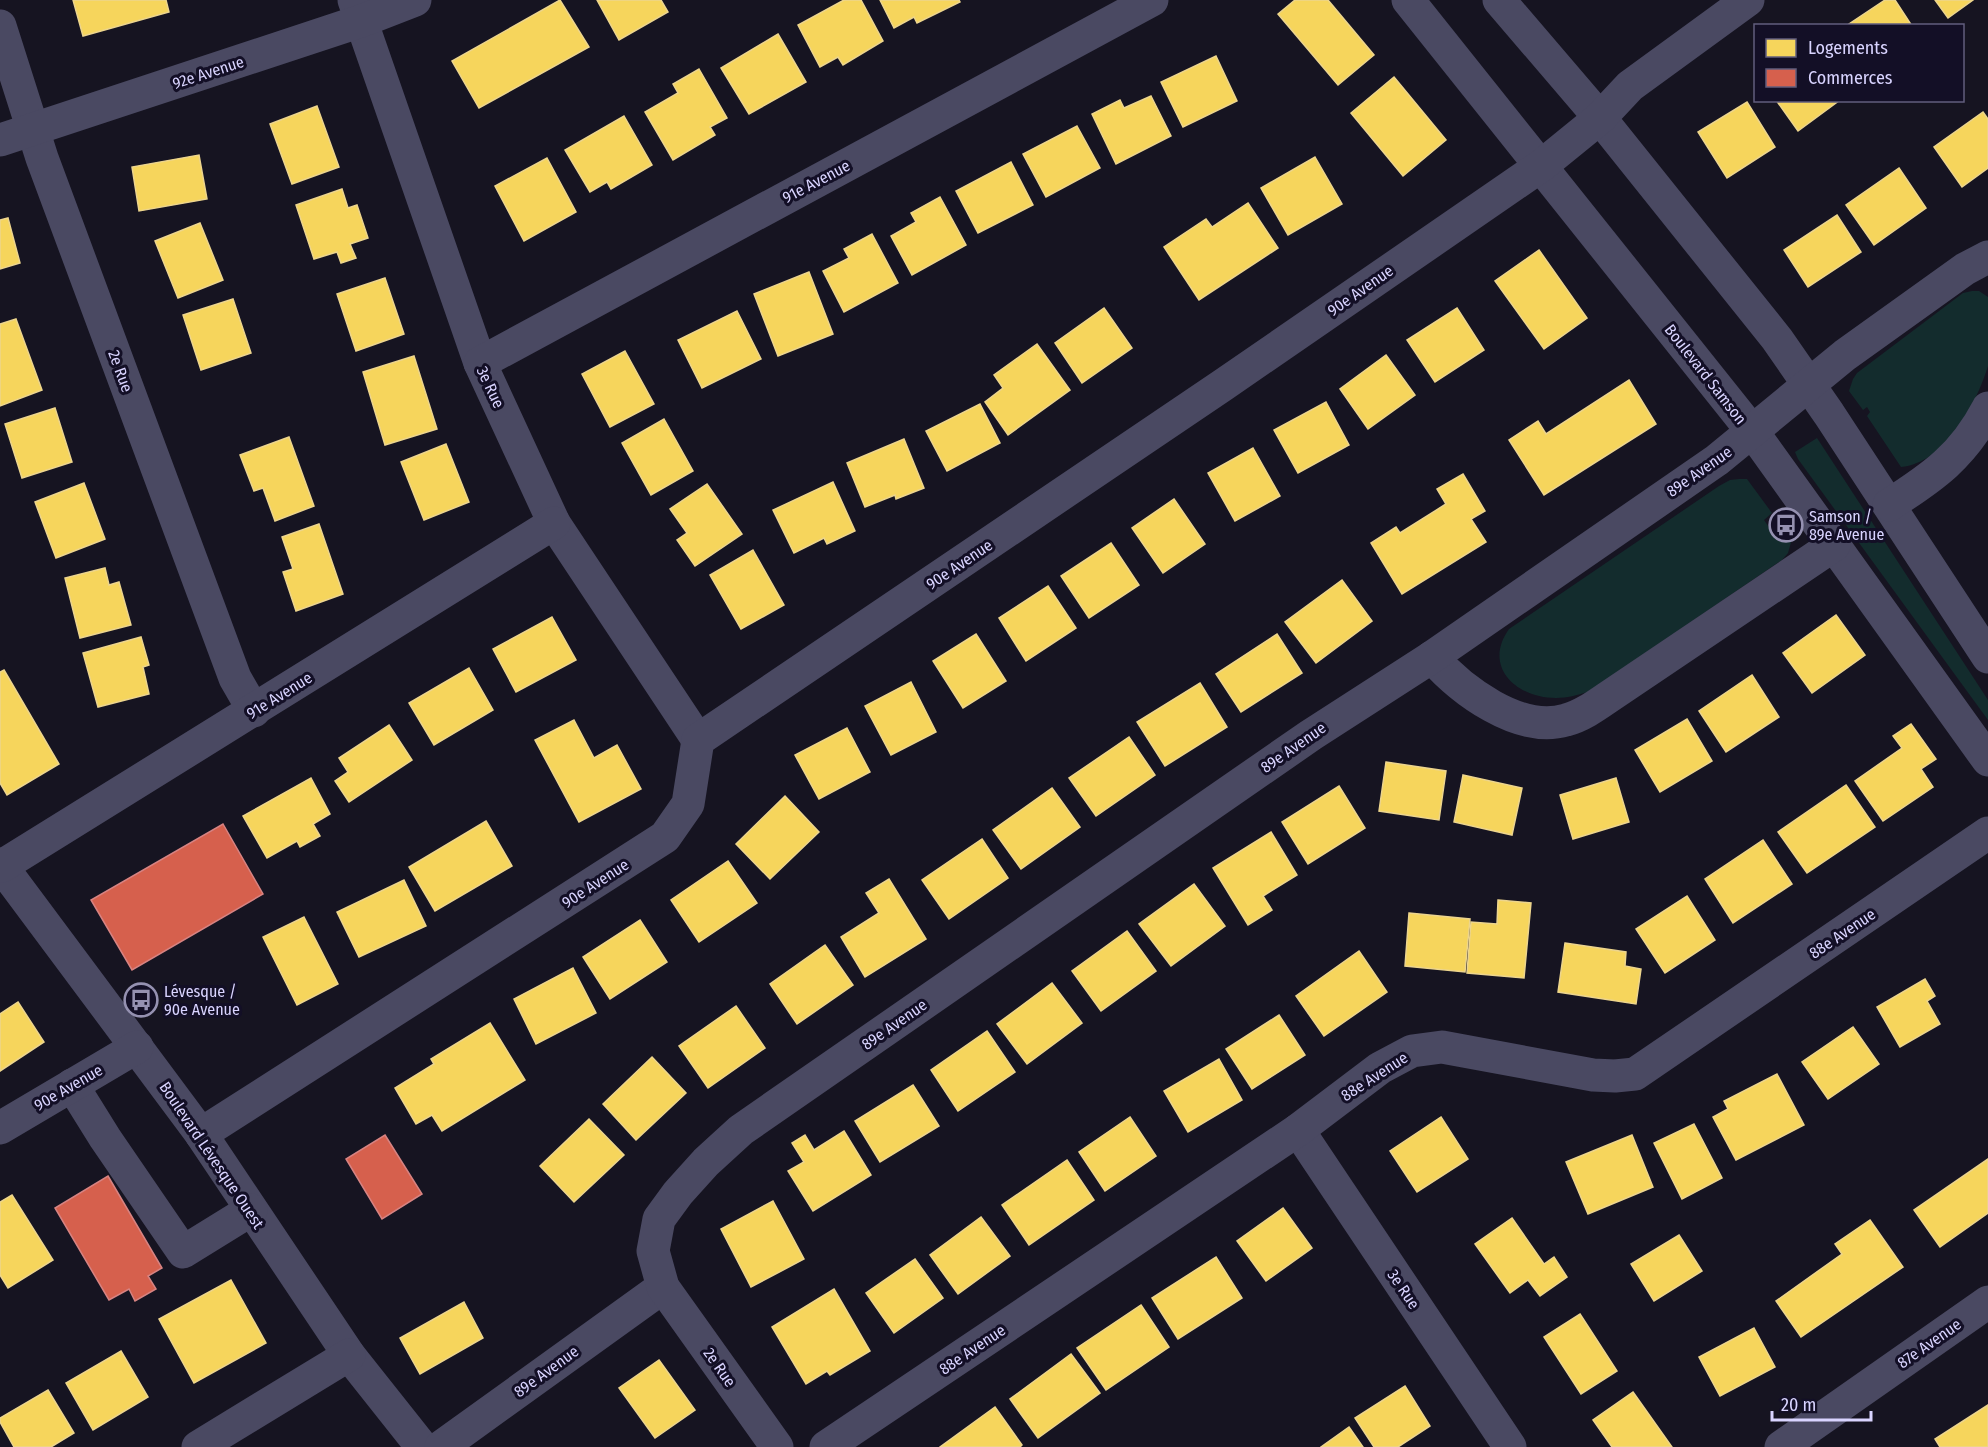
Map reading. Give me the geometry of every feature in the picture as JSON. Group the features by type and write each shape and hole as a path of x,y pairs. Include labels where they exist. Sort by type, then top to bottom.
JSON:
{"street":[{"name":"92e Avenue","path":"0,140 33,130 357,11 415,0"},
{"name":"91e Avenue","path":"480,363 1152,0"},
{"name":"Boulevard Samson","path":"1408,0 1752,431 1988,760"},
{"path":"1498,0 1600,118 1777,339 1988,657"},
{"name":"90e Avenue","path":"201,1134 665,837 688,804 698,740 1213,392 1541,166 1600,118 1630,86 1749,0"},
{"name":"3e Rue","path":"357,11 480,363 554,523 698,740"},
{"name":"2e Rue","path":"0,26 33,130 235,678 254,711"},
{"name":"89e Avenue","path":"441,1447 663,1287 653,1251 658,1219 706,1162 741,1130 1349,709 1432,657 1717,460 1845,355 1965,268 1988,257"},
{"path":"1889,505 1948,463 1970,438 1988,408"},
{"name":"91e Avenue","path":"1,865 254,711 554,523"},
{"path":"1432,657 1443,670 1470,692 1509,714 1549,723 1564,721 1592,708 1834,545"},
{"name":"88e Avenue","path":"826,1447 1298,1130 1380,1068 1412,1051 1442,1047 1593,1075 1635,1074 1988,834"},
{"name":"Boulevard Lévesque Ouest","path":"1,865 201,1134 349,1355 422,1447"},
{"name":"90e Avenue","path":"0,1128 137,1047"},
{"path":"72,1085 105,1138 183,1252 252,1210"},
{"name":"3e Rue","path":"1298,1130 1510,1447"},
{"name":"2e Rue","path":"663,1287 777,1447"},
{"name":"87e Avenue","path":"1781,1447 1988,1302"},
{"path":"198,1447 349,1355"}],"green space":[{"path":"1979,291 1988,297 1988,366 1983,381 1967,414 1945,444 1917,463 1901,467 1867,416 1870,412 1867,407 1863,410 1849,391 1853,379 1857,373 1963,293"},
{"path":"1817,438 1988,700 1988,720 1798,459 1795,452"},
{"path":"1747,479 1772,513 1764,520 1775,536 1784,529 1792,539 1788,553 1782,560 1588,692 1556,698 1542,697 1528,693 1508,678 1499,656 1509,629 1719,486 1730,480"}],"building: Logements":[{"path":"73,0 166,0 169,12 83,36"},
{"path":"560,0 589,47 479,108 452,61"},
{"path":"597,0 661,0 668,12 619,40"},
{"path":"844,0 861,0 883,41 843,65 838,57 820,67 798,25"},
{"path":"880,0 959,0 960,2 917,23 914,17 894,28"},
{"path":"1295,0 1328,0 1374,55 1338,85 1278,14"},
{"path":"1885,0 1895,0 1911,24 1849,24"},
{"path":"1935,0 1973,0 1948,18"},
{"path":"778,34 806,82 749,114 721,68"},
{"path":"1216,56 1237,101 1183,127 1161,82"},
{"path":"699,69 727,118 710,127 715,135 673,160 645,112 678,93 673,84"},
{"path":"1394,77 1446,140 1403,176 1351,113"},
{"path":"1151,96 1171,136 1116,164 1092,114 1120,100 1124,108"},
{"path":"1747,102 1775,147 1727,178 1698,132"},
{"path":"1777,102 1837,102 1798,131"},
{"path":"317,106 339,167 292,184 270,124"},
{"path":"1983,112 1988,119 1988,168 1962,187 1934,147"},
{"path":"624,116 652,165 611,189 607,182 590,192 565,150"},
{"path":"1077,126 1100,168 1046,197 1023,154"},
{"path":"199,155 207,199 139,211 132,167"},
{"path":"1315,157 1342,204 1288,235 1261,188"},
{"path":"547,158 576,212 524,241 495,186"},
{"path":"1011,162 1033,205 978,233 956,191"},
{"path":"1899,168 1926,208 1874,245 1846,205"},
{"path":"342,189 348,208 357,205 368,238 350,244 356,258 341,263 337,252 314,259 296,205"},
{"path":"940,197 966,245 912,275 891,236 916,222 911,213"},
{"path":"1248,203 1278,248 1199,300 1164,247 1206,219 1212,227"},
{"path":"1837,215 1861,252 1808,287 1784,250"},
{"path":"8,218 20,263 0,269 0,220"},
{"path":"200,223 223,280 178,298 155,241"},
{"path":"872,234 898,283 844,312 823,271 849,258 844,249"},
{"path":"1539,250 1587,318 1544,349 1495,281"},
{"path":"809,272 833,334 778,356 754,294"},
{"path":"385,278 404,334 356,351 337,294"},
{"path":"233,299 251,353 201,370 183,315"},
{"path":"1104,308 1132,348 1082,383 1055,343"},
{"path":"1457,308 1484,350 1435,382 1407,340"},
{"path":"737,311 761,359 702,388 678,340"},
{"path":"16,319 42,390 0,406 0,324"},
{"path":"1037,344 1070,390 1008,435 985,402 1003,388 994,375"},
{"path":"625,351 654,404 610,427 582,374"},
{"path":"1386,355 1415,395 1368,429 1340,389"},
{"path":"414,356 437,429 385,445 363,372"},
{"path":"1629,380 1656,424 1544,495 1509,440 1538,421 1546,434"},
{"path":"1326,402 1349,445 1298,473 1274,430"},
{"path":"980,404 1000,443 947,471 926,431"},
{"path":"55,408 72,462 22,478 5,424"},
{"path":"664,419 693,471 651,495 622,443"},
{"path":"289,437 314,506 275,521 263,488 254,491 240,455"},
{"path":"904,439 924,488 896,499 895,495 865,507 847,463"},
{"path":"446,444 469,502 424,520 401,462"},
{"path":"1253,448 1280,496 1235,521 1208,473"},
{"path":"1463,474 1485,511 1471,519 1486,542 1402,594 1371,543 1396,527 1400,533 1446,504 1437,489"},
{"path":"833,482 855,531 827,544 824,538 794,553 773,510"},
{"path":"84,483 105,539 56,558 35,502"},
{"path":"707,484 742,534 695,566 677,540 687,533 670,509"},
{"path":"1174,499 1205,544 1163,573 1132,528"},
{"path":"319,524 343,594 296,611 283,572 293,569 282,537"},
{"path":"1111,543 1139,585 1089,618 1061,576"},
{"path":"753,550 784,605 741,629 710,575"},
{"path":"105,568 109,585 119,582 131,625 80,638 65,578"},
{"path":"1342,580 1372,621 1316,663 1285,622"},
{"path":"1048,586 1076,628 1026,661 999,618"},
{"path":"1836,615 1865,655 1812,693 1783,653"},
{"path":"552,617 576,660 516,692 493,649"},
{"path":"976,634 1006,681 963,708 933,661"},
{"path":"1277,634 1302,673 1241,712 1216,674"},
{"path":"141,637 149,665 143,667 149,694 98,707 83,653"},
{"path":"469,668 493,710 434,745 409,703"},
{"path":"4,670 59,764 7,795 0,783 0,672"},
{"path":"1752,675 1779,717 1726,752 1699,711"},
{"path":"911,682 936,732 891,755 865,706"},
{"path":"1200,683 1227,727 1165,766 1137,722"},
{"path":"1687,719 1712,761 1660,792 1635,750"},
{"path":"574,720 594,758 617,745 641,789 579,822 535,740"},
{"path":"1911,724 1936,759 1921,769 1933,787 1883,821 1855,781 1902,748 1893,736"},
{"path":"389,725 412,760 349,802 335,781 348,772 339,758"},
{"path":"847,728 870,772 819,799 795,755"},
{"path":"1129,737 1155,775 1096,816 1069,778"},
{"path":"1386,762 1446,771 1439,820 1379,811"},
{"path":"1463,775 1522,788 1512,835 1454,822"},
{"path":"311,778 330,814 313,824 320,836 300,847 297,841 267,858 243,816"},
{"path":"1616,778 1629,822 1573,839 1560,795"},
{"path":"1846,785 1875,827 1807,873 1778,832"},
{"path":"1339,786 1365,828 1308,864 1282,822"},
{"path":"1052,788 1080,827 1021,869 993,830"},
{"path":"785,796 819,832 770,879 736,844"},
{"path":"486,821 512,866 435,911 409,867"},
{"path":"1271,832 1297,875 1263,896 1272,910 1248,925 1213,868"},
{"path":"982,839 1008,878 949,919 922,880"},
{"path":"1763,840 1792,884 1733,923 1705,879"},
{"path":"728,861 757,903 699,942 671,900"},
{"path":"889,879 926,939 865,977 841,937 879,913 866,893"},
{"path":"404,880 426,926 359,957 337,912"},
{"path":"1194,884 1225,926 1171,966 1139,924"},
{"path":"1687,896 1715,940 1665,973 1636,929"},
{"path":"1498,900 1531,903 1524,978 1467,973 1471,922 1497,924"},
{"path":"1409,913 1470,919 1465,972 1405,966"},
{"path":"304,917 338,984 297,1005 263,937"},
{"path":"640,920 667,962 610,999 583,957"},
{"path":"1127,931 1156,971 1101,1011 1072,971"},
{"path":"1565,943 1626,952 1625,966 1641,969 1636,1004 1558,992"},
{"path":"825,945 853,985 797,1024 770,984"},
{"path":"1359,951 1387,992 1324,1036 1296,996"},
{"path":"573,968 596,1013 536,1044 514,999"},
{"path":"1925,979 1935,996 1927,1001 1940,1024 1900,1047 1877,1007"},
{"path":"1052,983 1082,1023 1027,1064 997,1024"},
{"path":"18,1002 44,1042 0,1071 0,1014"},
{"path":"736,1006 765,1048 708,1088 679,1046"},
{"path":"1279,1015 1305,1055 1252,1089 1226,1049"},
{"path":"490,1023 525,1080 442,1131 432,1115 416,1124 395,1088 434,1064 431,1059"},
{"path":"1853,1027 1879,1064 1828,1099 1802,1062"},
{"path":"987,1031 1015,1072 958,1111 931,1070"},
{"path":"652,1057 686,1093 636,1140 603,1104"},
{"path":"1219,1059 1242,1100 1188,1132 1164,1091"},
{"path":"1777,1074 1804,1125 1736,1160 1713,1117 1728,1109 1724,1101"},
{"path":"913,1085 939,1126 880,1162 855,1121"},
{"path":"1130,1117 1156,1156 1105,1191 1079,1152"},
{"path":"1441,1117 1468,1159 1417,1192 1390,1151"},
{"path":"589,1119 624,1155 574,1202 540,1166"},
{"path":"1694,1124 1722,1178 1682,1199 1654,1143"},
{"path":"844,1131 871,1175 813,1211 788,1171 804,1162 792,1143 805,1135 814,1150"},
{"path":"1632,1135 1653,1187 1588,1214 1566,1162"},
{"path":"1988,1159 1988,1213 1940,1247 1914,1210"},
{"path":"1067,1160 1094,1200 1029,1245 1002,1205"},
{"path":"12,1195 53,1260 8,1288 0,1275 0,1202"},
{"path":"773,1201 804,1259 751,1287 721,1229"},
{"path":"1283,1208 1312,1248 1266,1281 1237,1241"},
{"path":"981,1217 1010,1256 958,1294 930,1255"},
{"path":"1512,1218 1544,1264 1554,1257 1567,1277 1540,1296 1528,1280 1510,1293 1475,1244"},
{"path":"1870,1220 1903,1267 1801,1337 1776,1301 1842,1254 1835,1244"},
{"path":"1679,1235 1702,1271 1654,1301 1631,1264"},
{"path":"1216,1257 1242,1298 1178,1339 1152,1298"},
{"path":"915,1259 943,1298 894,1333 866,1293"},
{"path":"231,1280 266,1343 194,1383 159,1319"},
{"path":"834,1289 870,1351 830,1375 827,1371 806,1384 772,1327"},
{"path":"464,1302 483,1338 420,1374 400,1338"},
{"path":"1141,1305 1169,1347 1106,1390 1077,1348"},
{"path":"1580,1314 1617,1371 1581,1394 1544,1337"},
{"path":"1754,1328 1775,1367 1720,1396 1699,1357"},
{"path":"121,1351 148,1397 93,1430 66,1383"},
{"path":"1071,1354 1100,1393 1038,1438 1010,1399"},
{"path":"659,1360 695,1410 655,1438 619,1388"},
{"path":"1405,1386 1430,1426 1398,1447 1374,1447 1355,1418"},
{"path":"48,1390 74,1433 51,1447 14,1447 0,1418"},
{"path":"1633,1392 1672,1447 1612,1447 1593,1420"},
{"path":"1988,1405 1988,1447 1940,1447 1935,1439"},
{"path":"995,1407 1022,1445 1020,1447 940,1447"},
{"path":"1349,1427 1363,1447 1321,1447"}],"building: Commerces":[{"path":"223,824 263,894 132,970 91,900"},
{"path":"385,1135 422,1194 382,1219 346,1159"},
{"path":"108,1176 162,1268 148,1276 156,1289 135,1301 129,1289 109,1300 55,1208"}],"place":[{"name":"Samson / 89e Avenue","path":"1786,525"},
{"name":"Lévesque / 90e Avenue","path":"141,1000"}]}
